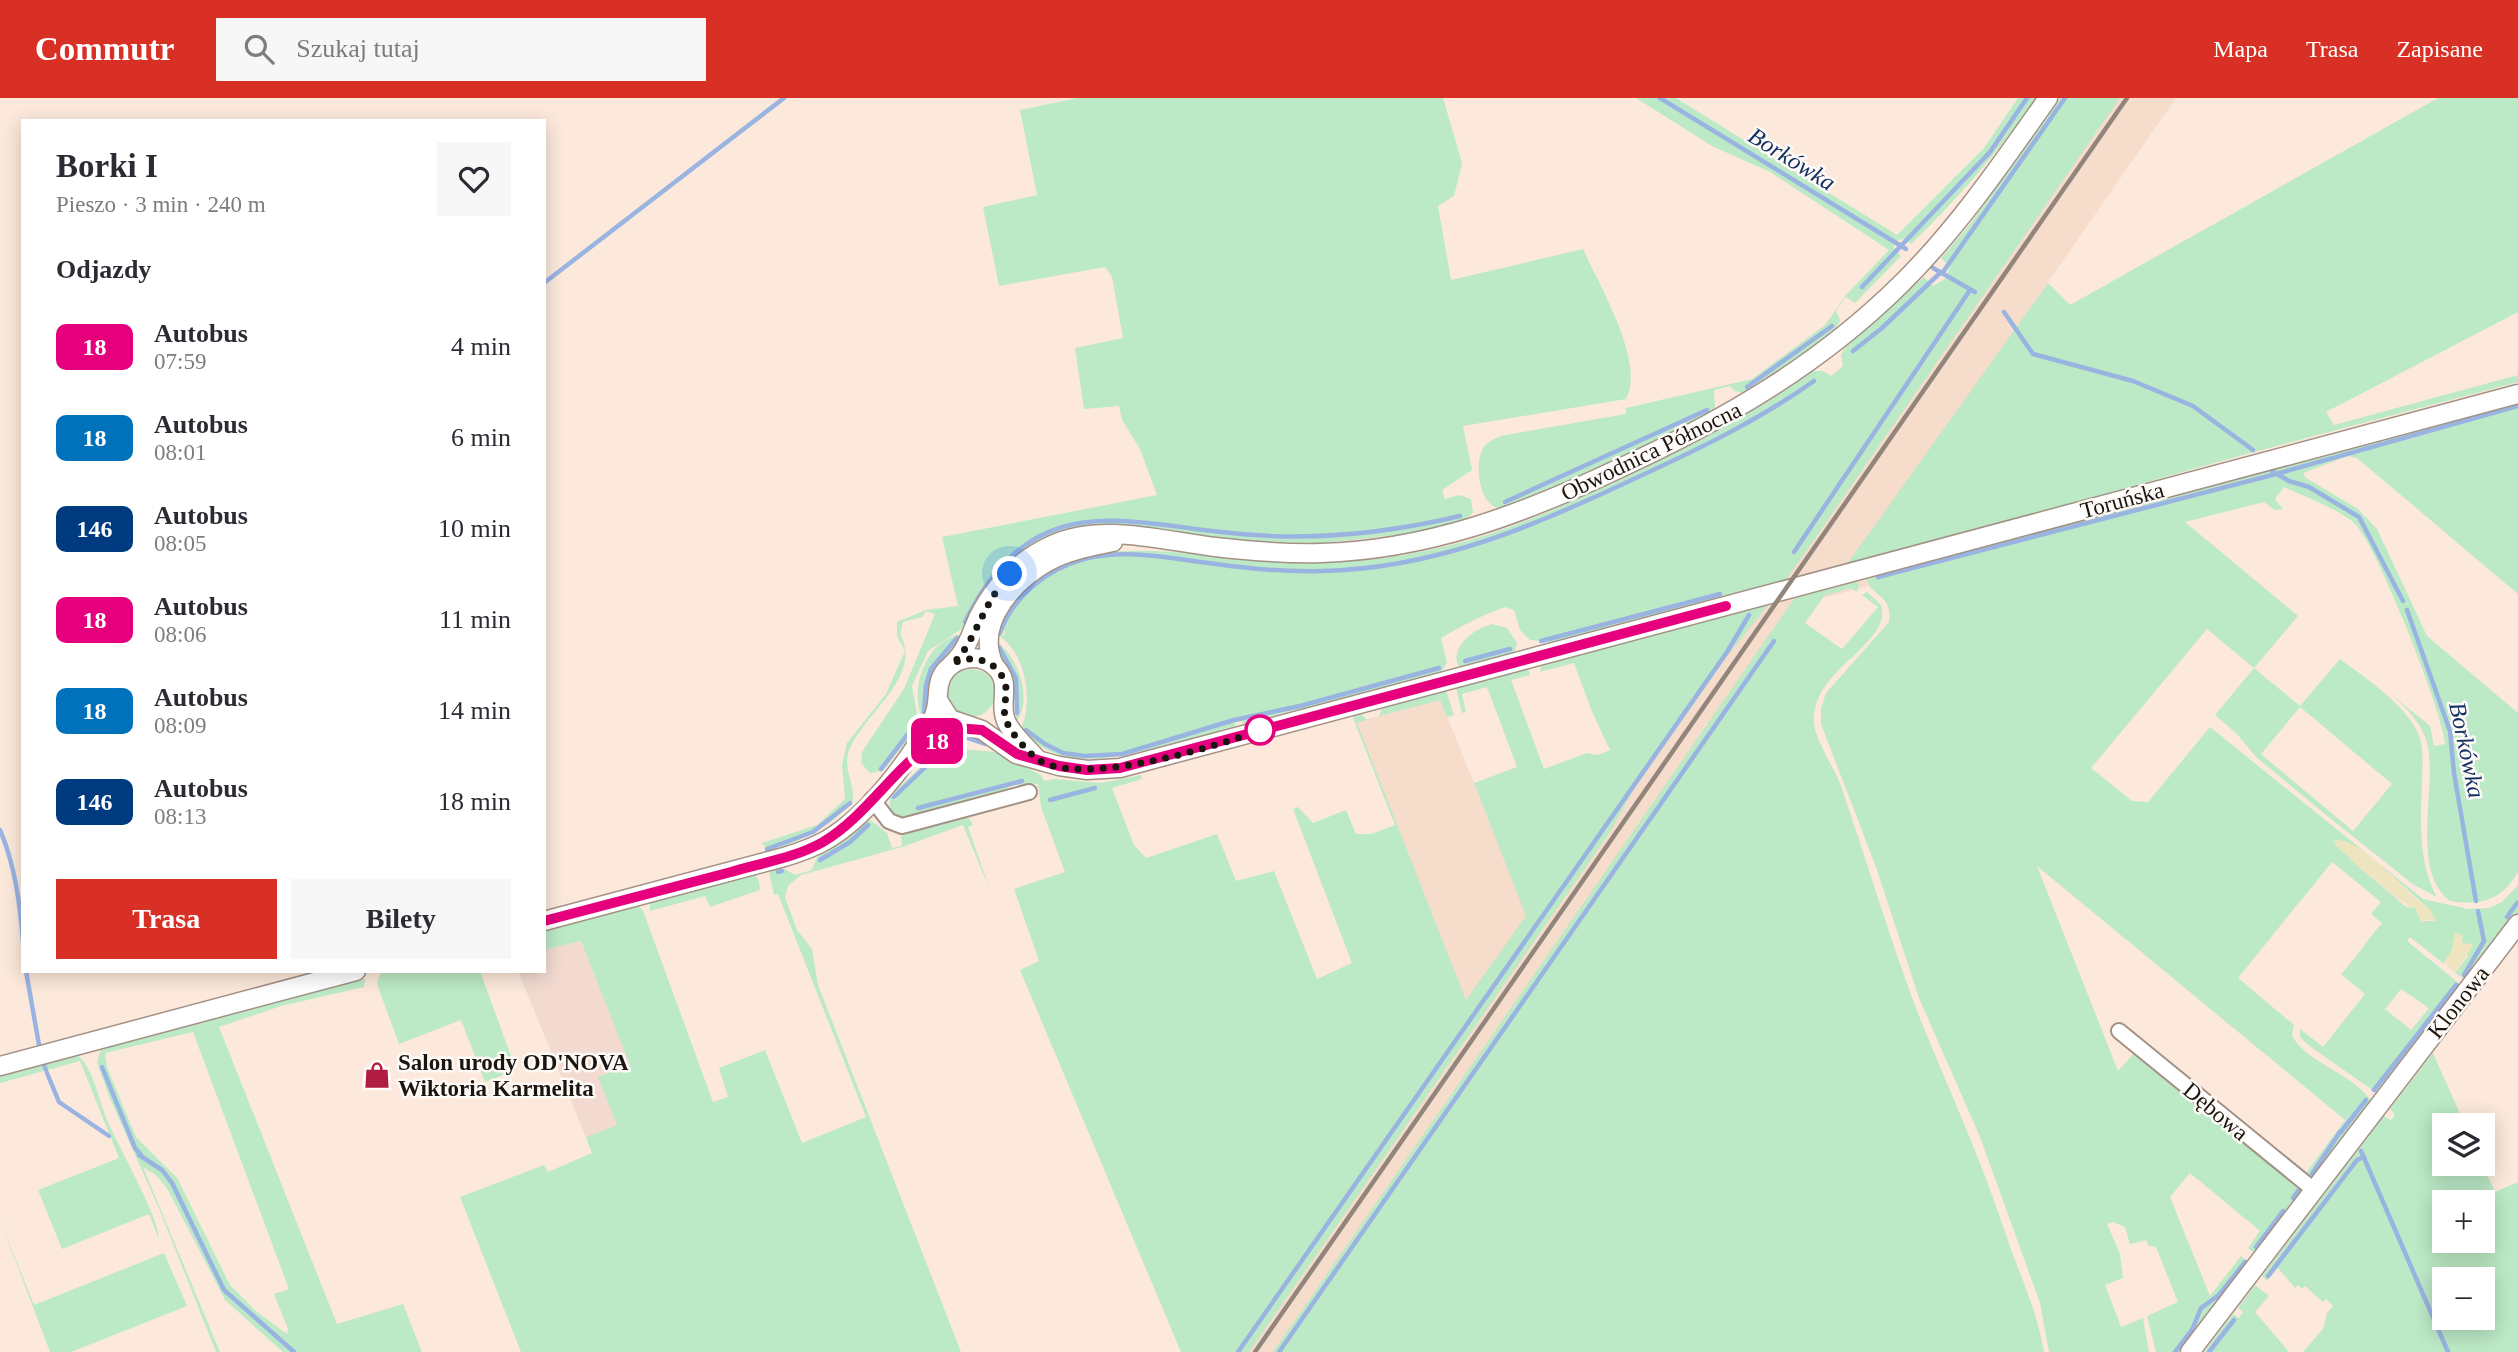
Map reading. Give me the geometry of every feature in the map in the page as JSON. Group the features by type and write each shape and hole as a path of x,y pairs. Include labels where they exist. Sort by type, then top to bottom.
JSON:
{"street":[{"name":"Obwodnica Północna","path":"952,664 960,656 993,593 1025,561 1050,545 1082,534 1108,532 1130,537 1292,553 1385,547 1447,536 1509,517 1651,454 1755,399 1812,360 1875,309 1922,263 1962,216 2048,98"},
{"name":"Toruńska","path":"969,727 991,735 1017,754 1081,770 1120,768 2518,394"},
{"name":"Obwodnica Północna","path":"995,667 988,646 991,626 1000,607 1019,583 1056,557 1130,537"},
{"path":"911,757 917,741 933,719 941,677 952,664 974,658 995,667 1006,687 1004,705 1010,727 1036,758"},
{"path":"938,700 950,719 969,727"},
{"path":"546,920 799,853 838,832 911,757 927,749 947,732 993,720 1004,705"},
{"path":"872,799 888,821 902,826 1029,792"},
{"name":"Klonowa","path":"2190,1352 2518,924"},
{"path":"0,1066 349,973"},
{"name":"Dębowa","path":"2119,1031 2314,1190"}],"shaded area":[{"path":"2079,98 2176,98 1862,550 1869,586 1819,599 1298,1352 1223,1352 1466,1002 1356,722 1440,699 1527,915"},
{"path":"581,941 630,1065 618,1125 586,1137 519,973 546,973 546,950"}],"green space":[{"path":"1077,98 1443,98 1462,163 1454,196 1438,206 1451,280 1583,249 1618,324 1630,365 1631,384 1626,399 1463,426 1472,470 1442,490 1445,499 1459,495 1471,499 1473,512 1465,521 1415,533 1323,543 1254,542 1107,524 1064,531 966,626 928,651 912,686 919,725 914,722 910,726 915,730 886,767 882,764 879,768 882,771 870,773 861,763 862,752 904,689 935,614 926,611 922,617 903,622 900,634 905,651 897,636 897,622 926,610 958,606 942,537 1157,495 1140,449 1122,420 1119,406 1084,409 1075,348 1123,338 1112,277 1105,267 999,286 983,207 1037,195 1020,110"},
{"path":"1636,98 1676,98 1897,235 1984,148 2018,98 2036,98 1977,174 1945,210 1911,244 1905,239 1898,240 1893,247 1901,256 1855,303 1846,297 1836,310 1840,320 1834,330 1812,351 1745,393 1734,391 1730,386 1714,390 1715,410 1678,432 1571,482 1499,508 1487,500 1480,483 1480,455 1486,444 1500,436 1626,414 1626,408 1752,379 1825,325 1846,295 1889,250 1770,172 1712,146"},
{"path":"2059,98 2120,98 1784,583 1561,643 1530,640 1520,630 1514,610 1505,607 1441,638 1447,662 1441,673 1296,714 1295,710 1243,724 1242,721 1220,730 1221,734 1174,747 1173,743 1113,757 1072,758 1053,753 1036,743 1021,728 1027,704 1024,677 1014,652 1007,642 997,635 1004,635 1005,631 999,628 1021,592 1051,568 1087,556 1127,551 1290,563 1350,562 1389,557 1491,534 1595,491 1717,431 1766,403 1813,371 1823,371 1831,376 1843,366 1841,355 1844,349 1924,277 1933,286 1945,279 1950,267 1941,258 1971,223"},
{"path":"2438,98 2518,98 2518,312 2326,412 2334,425 2518,375 2518,382 2243,455 1845,567 2048,283 2070,305"},
{"path":"2518,401 2518,594 2357,458 2348,456 2303,473 2306,478 2358,509 2377,529 2427,636 2518,713 2518,872 2498,895 2471,903 2450,901 2438,887 2431,870 2427,826 2427,743 2418,723 2392,695 2430,726 2434,746 2445,744 2433,699 2393,596 2366,539 2356,525 2332,509 2284,487 2275,499 2283,509 2275,510 2264,502 2185,522 2298,616 2254,668 2207,629 2091,768 2132,801 2148,802 2210,727 2367,854 2333,843 2406,907 2415,908 2421,921 2436,921 2430,910 2374,860 2423,899 2468,909 2489,908 2502,902 2518,885 2518,915 2470,977 2465,979 2455,973 2468,956 2461,941 2463,935 2454,940 2444,964 2410,937 2407,941 2461,985 2378,1094 2308,1045 2300,1037 2300,1029 2323,1047 2365,994 2341,974 2382,923 2371,914 2381,902 2332,862 2238,978 2294,1025 2292,1035 2298,1044 2353,1083 2371,1101 2314,1177 2306,1173 2345,1120 2037,866 2118,1071 2134,1053 2296,1186 2300,1196 2257,1255 2248,1248 2260,1231 2190,1173 2170,1197 2210,1296 2241,1256 2250,1265 2183,1352 2156,1352 2147,1316 2178,1302 2156,1247 2149,1246 2146,1240 2130,1244 2125,1227 2113,1222 2107,1224 2120,1254 2123,1278 2105,1285 2121,1327 2143,1318 2149,1352 2049,1352 2040,1303 1980,1137 1919,998 1876,867 1821,724 1821,708 1826,693 1889,622 1887,605 1871,588 1866,576","holes":["2401,989 2429,1008 2411,1030 2385,1009"]},
{"path":"1853,579 1859,584 1857,592 1850,588 1824,596 1805,623 1842,649 1878,607 1862,595 1867,592 1881,605 1881,620 1874,634 1821,693 1814,712 1816,733 1841,786 1921,1021 1996,1205 2032,1305 2044,1352 1273,1352 1798,593"},
{"path":"1773,599 1728,655 1634,789 1610,832 1249,1352 1181,1352 1020,970 1039,961 1014,889 1065,872 1041,807 1038,784 1013,785 994,795 909,818 899,817 890,810 890,796 895,800 898,796 894,792 937,752 940,755 944,752 941,747 995,752 1041,775 1044,781 1055,779 1101,783 1141,775 1142,779 1112,788 1134,845 1146,858 1217,834 1236,881 1274,871 1317,979 1352,963 1293,809 1298,807 1313,823 1346,810 1356,834 1371,834 1395,825 1353,718 1352,712 1359,712 1367,720 1357,723 1466,1000 1526,916 1474,783 1517,767 1487,687 1462,694 1466,712 1462,713 1456,688 1458,684 1528,668 1530,675 1511,680 1544,769 1587,753 1598,755 1610,750 1592,712 1574,663 1540,672 1541,664"},
{"path":"1492,624 1507,628 1517,643 1515,651 1488,664 1472,668 1458,666 1456,659 1461,645 1478,629"},
{"path":"964,634 960,638 956,637 957,647 933,671 928,685 928,709 923,708 921,712 925,715 923,719 919,707 918,693 924,666 940,644 951,637"},
{"path":"997,643 1012,658 1021,680 1023,703 1016,722 1014,683 999,656 998,652 1002,650"},
{"path":"905,651 904,665 898,680 856,737 849,751 847,765 853,790 852,803 849,800 845,804 848,807 821,828 769,852 762,843 817,825 845,799 842,765 847,743 886,694"},
{"path":"2340,659 2383,692 2412,722 2422,746 2422,843 2427,872 2437,897 2414,885 2326,815 2256,757 2237,734 2215,715 2254,668 2300,706","holes":["2300,707 2392,784 2353,831 2261,754"]},
{"path":"971,669 988,676 995,693 988,710 971,717 954,710 947,693 954,676"},
{"path":"1445,687 1454,715 1447,717 1440,700 1379,716 1383,705"},
{"path":"961,817 969,818 973,825 968,827 990,890 963,825 902,847 801,875 788,886 785,897 797,930 812,949 818,985 961,1352 521,1352 460,1197 544,1165 548,1172 592,1153 586,1137 617,1125 598,1077 630,1065 581,941 546,950 546,927 637,903 643,911 713,1102 728,1097 719,1068 765,1050 802,1143 866,1117 778,894 774,895 769,873 777,869 779,874 784,872 783,868 795,875 812,870 817,857 870,820 887,833 892,848 902,846 901,836"},
{"path":"754,873 760,890 710,907 705,896 650,911 650,900"},
{"path":"380,973 481,973 516,1070 485,1082 461,1020 399,1044 377,984"},
{"path":"358,977 365,980 364,987 281,1006 219,1027 337,1324 403,1304 422,1352 283,1352 225,1300 168,1190 157,1176 143,1167 220,1352 216,1352 160,1211 108,1094 97,1062 101,1048","holes":["193,1032 289,1289 274,1294 288,1329 287,1334 257,1312 230,1285 177,1178 136,1137 107,1067 105,1053"]},
{"path":"2433,1053 2460,1113 2432,1113 2432,1176 2488,1176 2494,1190 2432,1190 2432,1253 2495,1253 2495,1192 2518,1182 2518,1352 2303,1352 2323,1329 2327,1313 2333,1306 2326,1299 2323,1302 2305,1286 2302,1289 2298,1285 2295,1288 2278,1268 2267,1281 2262,1276 2384,1116 2391,1120 2395,1115 2390,1109"},
{"path":"74,1054 80,1058 90,1073 107,1120 152,1215 159,1239 149,1214 62,1249 38,1190 119,1158 80,1061 0,1083 0,1072"},
{"path":"0,1220 34,1305 164,1253 187,1306 71,1352 50,1352"},
{"path":"2255,1285 2269,1296 2255,1312 2289,1352 2204,1352 2233,1314 2239,1318 2243,1312 2238,1308"}],"sand":[{"path":"2334,840 2345,841 2370,856 2430,910 2436,921 2425,920 2422,923 2415,908 2397,898 2371,877 2346,855"},
{"path":"2455,933 2461,934 2463,943 2472,944 2472,947 2455,973 2444,962 2452,950"}],"waterway":[{"path":"546,281 784,98"},
{"name":"Borkówka","path":"1660,98 1906,249"},
{"path":"1862,287 1990,152 2027,98"},
{"path":"1943,272 2065,98"},
{"name":"Borkówka","path":"1933,268 1975,292"},
{"path":"1853,351 1882,328 1941,272"},
{"path":"1794,552 1970,290"},
{"name":"Borkówka","path":"2004,312 2033,354 2133,381 2193,406 2253,450"},
{"path":"1747,387 1832,326"},
{"path":"1000,633 1013,607 1033,586 1057,570 1084,559 1134,554 1255,569 1321,571 1405,562 1485,541 1562,512 1683,456 1750,421 1814,381"},
{"path":"1878,577 2276,474 2518,406"},
{"path":"1505,502 1707,410"},
{"name":"Borkówka","path":"2272,471 2289,481 2309,487 2359,517 2403,601"},
{"path":"965,622 993,577 1023,547 1055,530 1089,522 1127,521 1255,535 1307,536 1383,530 1460,516"},
{"path":"1541,641 1720,594"},
{"name":"Borkówka","path":"2407,610 2450,731 2454,773 2476,901"},
{"path":"1238,1352 1727,652 1749,615"},
{"path":"924,712 926,685 931,669 957,638"},
{"path":"1279,1352 1774,641"},
{"path":"999,647 1016,678 1017,713"},
{"path":"1465,661 1510,649"},
{"path":"1026,730 1063,753 1085,756 1122,754 1234,720 1300,706 1439,668"},
{"path":"881,769 915,725"},
{"path":"953,741 968,738 986,744"},
{"path":"894,797 942,751"},
{"path":"918,808 1022,781"},
{"path":"1050,800 1095,788"},
{"path":"767,849 813,832 850,803"},
{"path":"820,860 850,842 868,825"},
{"path":"0,830 10,857 21,923"},
{"path":"778,872 782,871"},
{"path":"2507,917 2517,903"},
{"name":"Borkówka","path":"2464,975 2484,941 2478,911"},
{"path":"26,973 39,1045"},
{"name":"Borkówka","path":"2374,1090 2456,985"},
{"path":"44,1065 46,1070"},
{"path":"102,1067 135,1148 141,1155"},
{"path":"47,1073 59,1102 109,1136"},
{"name":"Borkówka","path":"2341,1132 2366,1100"},
{"path":"2312,1174 2340,1132"},
{"name":"Borkówka","path":"2361,1151 2448,1352"},
{"path":"139,1155 162,1170 172,1183 224,1290 294,1352"},
{"path":"2268,1276 2357,1160 2364,1157"},
{"path":"2293,1198 2298,1191"},
{"path":"2256,1247 2283,1211"},
{"path":"2175,1352 2192,1330 2201,1308 2219,1295 2245,1262"},
{"path":"2209,1352 2234,1320"}],"railway":[{"path":"1255,1352 2127,98"}],"bus line":[{"name":"18","path":"546,920 799,853 820,844 851,821 911,757 956,728 972,727 982,730 1017,754 1069,769 1120,768 1726,606"}],"place":[{"name":"Salon urody OD'NOVA Wiktoria Karmelita","path":"377,1075"}],"route":[{"path":"1010,574 988,600 965,648 952,664 962,659 974,658 995,667 1006,687 1006,721 1036,758 1069,769 1112,769 1260,730"}]}
